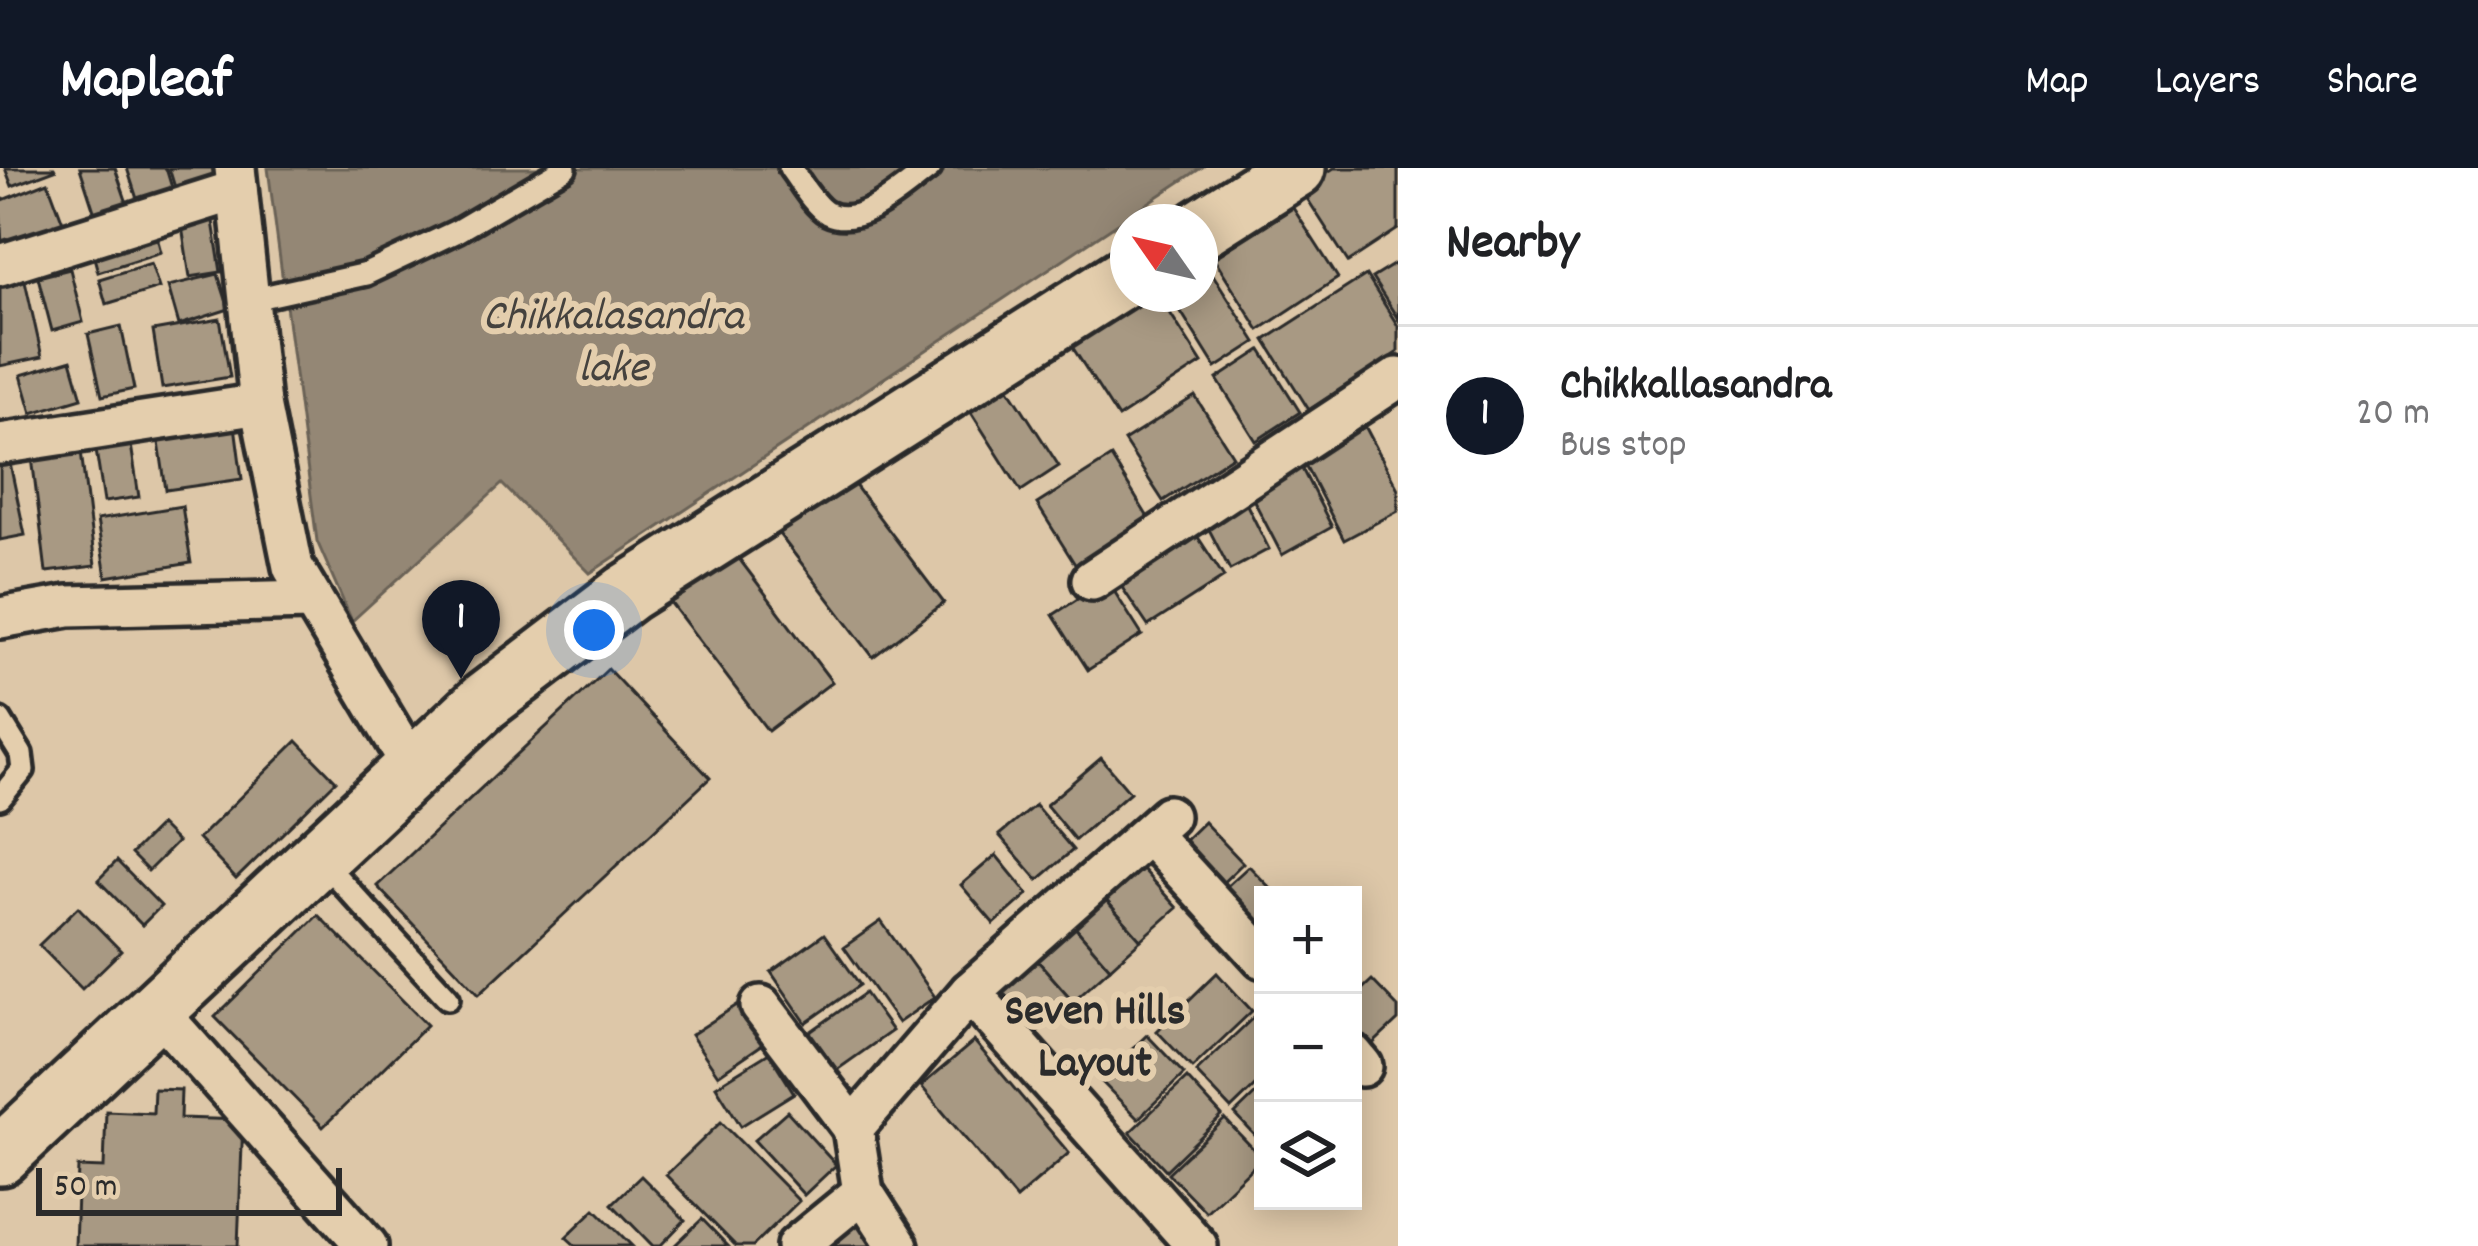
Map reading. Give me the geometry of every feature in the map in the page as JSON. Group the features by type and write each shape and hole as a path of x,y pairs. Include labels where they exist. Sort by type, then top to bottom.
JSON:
{"street":[{"path":"1218,218 1296,168"},
{"path":"0,265 236,179 260,404 293,567 412,766"},
{"path":"0,1156 316,854 484,702 627,593 1110,286"},
{"path":"1092,580 1398,378"},
{"path":"0,444 260,404"},
{"path":"0,618 68,606 310,600"},
{"path":"853,1129 970,992 1158,825 1254,947"},
{"path":"970,992 1197,1246"},
{"path":"760,1006 853,1129 863,1192 898,1246"},
{"path":"155,1008 367,1246"},
{"path":"797,1246 863,1192"}],"lane":[{"path":"250,300 366,274 457,231 565,168"},
{"path":"790,168 824,212 846,218 880,205 930,168"},
{"path":"0,720 21,754 23,770 0,798"},
{"path":"316,854 448,998"}],"water":[{"name":"Chikkalasandra lake","path":"268,168 1201,168 1147,204 1110,204 1110,228 590,573 502,484 352,621 317,541"}],"building":[{"path":"5,168 54,168 55,170 12,186"},
{"path":"80,168 115,168 128,206 96,217"},
{"path":"127,168 166,168 173,191 138,202"},
{"path":"169,168 224,168 226,176 176,191"},
{"path":"1334,168 1398,168 1398,229 1348,262 1301,189"},
{"path":"48,182 64,225 2,249 0,201"},
{"path":"1293,208 1338,278 1259,330 1218,264 1218,255"},
{"path":"212,215 221,272 190,277 181,220"},
{"path":"155,230 161,252 98,272 92,250"},
{"path":"1398,262 1398,319 1372,278"},
{"path":"151,263 159,288 106,304 99,279"},
{"path":"70,269 83,322 52,331 38,277"},
{"path":"218,274 229,309 179,325 168,286"},
{"path":"1366,275 1398,326 1398,352 1309,410 1265,340"},
{"path":"24,276 42,357 0,366 0,281"},
{"path":"1218,283 1256,342 1216,368 1181,312 1218,312"},
{"path":"1110,304 1110,312 1169,312 1202,363 1118,418 1062,331"},
{"path":"220,319 230,377 162,388 153,331"},
{"path":"121,326 134,389 102,396 88,334"},
{"path":"1261,350 1300,412 1256,441 1217,379"},
{"path":"71,360 82,398 32,413 21,375"},
{"path":"1003,379 1059,466 1021,491 965,403"},
{"path":"1195,396 1233,456 1163,501 1124,441"},
{"path":"234,418 242,479 166,490 157,429"},
{"path":"1365,426 1398,489 1398,511 1344,540 1302,459"},
{"path":"130,438 139,497 104,502 95,444"},
{"path":"81,451 95,566 46,572 32,457"},
{"path":"8,454 25,535 0,540 0,456"},
{"path":"1111,457 1149,519 1076,566 1037,504"},
{"path":"1300,465 1332,527 1282,555 1250,493"},
{"path":"848,476 944,603 873,657 776,530"},
{"path":"1241,493 1269,549 1230,570 1201,514"},
{"path":"182,506 191,563 106,577 97,520"},
{"path":"1194,531 1224,577 1148,626 1117,580"},
{"path":"734,552 832,682 768,731 670,602"},
{"path":"1107,580 1142,635 1088,670 1053,615"},
{"path":"608,669 710,778 479,994 377,886"},
{"path":"297,741 336,781 236,879 198,839"},
{"path":"1101,758 1130,792 1075,840 1046,805"},
{"path":"1035,805 1073,850 1038,880 999,835"},
{"path":"1204,822 1243,863 1213,892 1174,851"},
{"path":"160,825 177,842 148,871 131,854"},
{"path":"996,855 1028,894 994,924 961,885"},
{"path":"1133,859 1177,908 1141,940 1097,890"},
{"path":"117,861 161,906 142,925 98,880"},
{"path":"1249,866 1268,886 1254,886 1254,925 1215,897"},
{"path":"1097,890 1141,940 1110,968 1066,917"},
{"path":"78,907 121,951 82,989 39,945"},
{"path":"318,915 427,1025 323,1127 215,1017"},
{"path":"1066,917 1110,968 1073,1001 1029,951"},
{"path":"881,921 935,997 898,1023 844,947"},
{"path":"824,934 860,985 806,1023 771,972"},
{"path":"1029,951 1073,1001 1037,1032 994,982"},
{"path":"1217,973 1252,1011 1192,1068 1157,1031"},
{"path":"1372,980 1398,1007 1398,1020 1362,1054 1362,994"},
{"path":"865,993 892,1031 837,1070 810,1032"},
{"path":"737,1005 763,1044 718,1075 691,1035"},
{"path":"1254,1017 1254,1087 1231,1109 1196,1072"},
{"path":"1147,1035 1184,1074 1138,1119 1100,1080"},
{"path":"974,1041 1069,1153 1016,1199 921,1086"},
{"path":"769,1053 794,1093 741,1126 716,1086"},
{"path":"1187,1078 1222,1116 1166,1170 1130,1132"},
{"path":"154,1089 181,1090 180,1118 243,1120 238,1246 75,1246 78,1167 104,1168 106,1111 153,1113"},
{"path":"1254,1096 1254,1134 1235,1114"},
{"path":"787,1111 836,1165 804,1195 754,1140"},
{"path":"1225,1119 1254,1150 1254,1166 1206,1212 1168,1173"},
{"path":"721,1122 799,1201 753,1246 736,1246 666,1175"},
{"path":"641,1176 685,1220 660,1246 653,1246 612,1204"},
{"path":"858,1202 892,1246 825,1246"},
{"path":"595,1209 632,1246 576,1246 566,1237"},
{"path":"702,1219 728,1246 674,1246"}],"place":[{"name":"Chikkallasandra","path":"461,679"}],"district":[{"name":"Seven Hills Layout","path":"1095,1040"}]}
